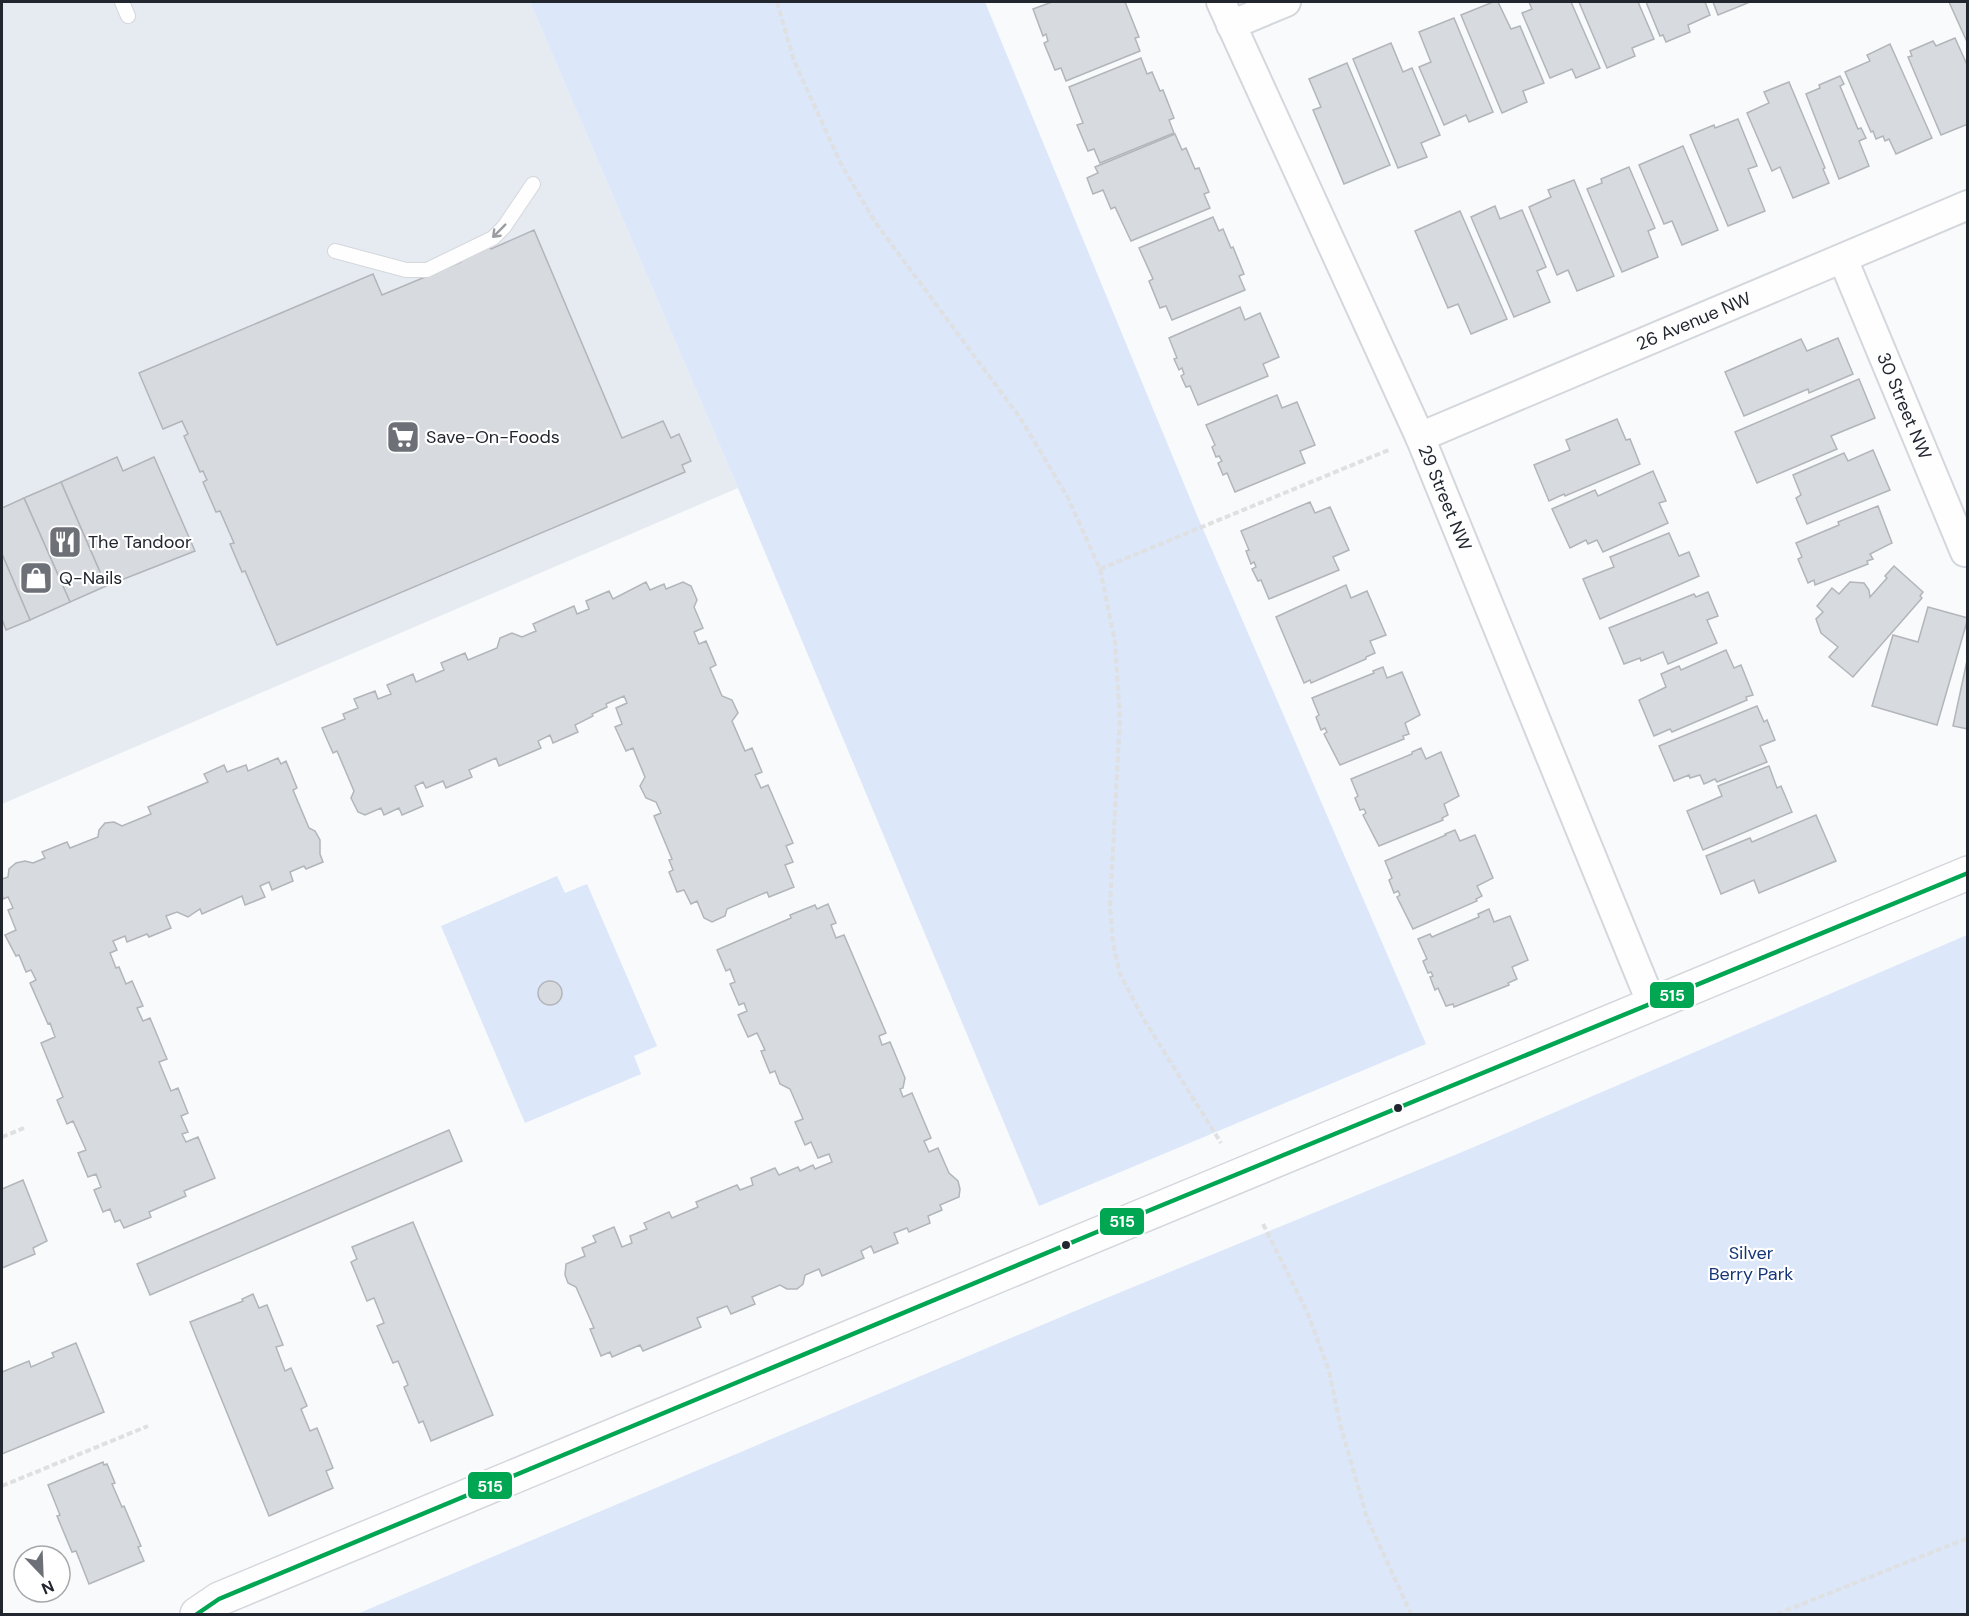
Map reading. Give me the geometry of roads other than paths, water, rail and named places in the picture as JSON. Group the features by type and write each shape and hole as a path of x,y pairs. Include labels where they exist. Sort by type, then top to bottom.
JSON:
{"street":[{"path":"1226,13 1286,2"},
{"name":"29 Street NW","path":"1226,13 1420,437 1651,1002"},
{"name":"26 Avenue NW","path":"1420,437 1968,205"},
{"name":"30 Street NW","path":"1843,259 1965,552"},
{"path":"197,1614 219,1599 350,1544 1651,1002 1968,873"}],"lane":[{"path":"122,2 128,16"},
{"path":"335,250 406,270 427,270 493,238 533,184"}],"place":[{"name":"Save-On-Foods","path":"403,437"},
{"name":"The Tandoor","path":"65,542"},
{"name":"Q-Nails","path":"36,578"}],"park label":[{"name":"Silver Berry Park","path":"1751,1263"}]}
